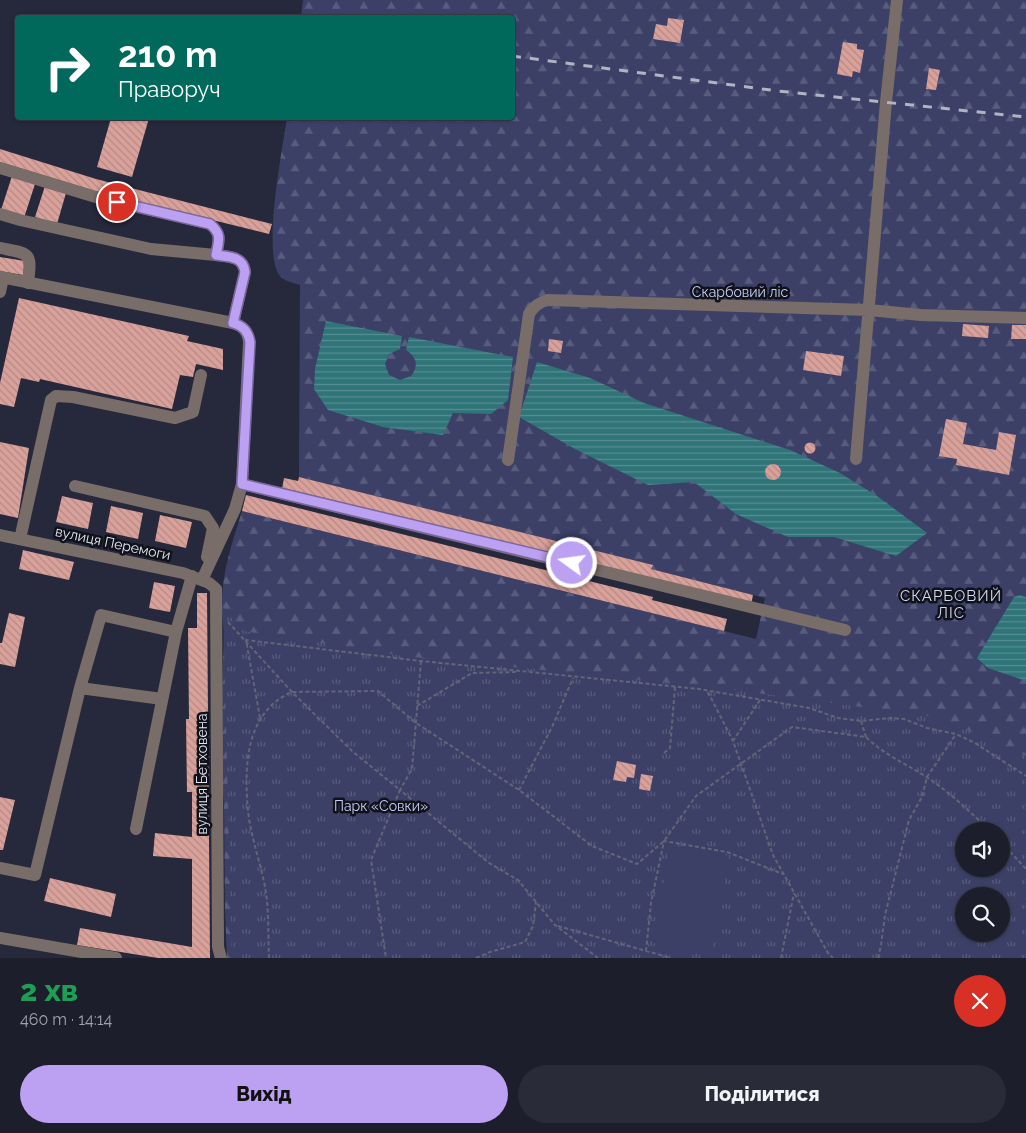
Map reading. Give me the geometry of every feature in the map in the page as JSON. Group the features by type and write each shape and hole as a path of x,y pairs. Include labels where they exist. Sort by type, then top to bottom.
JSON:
{"street":[{"path":"856,459 886,102 897,0"},
{"path":"0,168 99,198 210,224 217,230 219,238 216,255"},
{"path":"0,214 151,249 233,257 241,261 245,272 233,323"},
{"path":"0,248 22,252 26,255 30,263 28,283"},
{"path":"0,292 2,278 233,323 245,329 249,335 242,484 235,509 210,563 197,578 176,632 136,829"},
{"path":"508,460 529,314 533,307 540,302 548,300 869,310 921,315 1026,318"},
{"path":"20,539 51,400 56,396 72,397 175,418 193,412 201,375"},
{"path":"242,484 845,630"},
{"path":"74,486 205,516 213,528 207,558 210,563"},
{"name":"вулиця Перемоги","path":"0,535 197,578 210,583 216,589"},
{"name":"вулиця Бетховена","path":"216,589 218,947 221,958"},
{"path":"0,868 35,875 80,688 101,615 176,632"},
{"path":"80,688 162,699"},
{"path":"0,938 56,953 116,958"}],"path":[{"path":"227,621 292,692 352,751 489,863 518,880 556,925 598,958"},
{"path":"246,640 421,661 708,691 809,708 838,718 861,721 890,718 904,719 927,728 956,734 976,743 1026,776"},
{"path":"246,640 260,718"},
{"path":"386,958 371,860 400,790 412,769 421,661"},
{"path":"417,706 472,673 524,672"},
{"path":"520,790 552,727 574,677"},
{"path":"664,753 670,748 675,687"},
{"path":"269,958 266,894 248,812 247,760 250,742 260,718 279,698 292,692 378,691 416,723 520,790 592,846 637,864 664,841 696,796 792,727 866,738"},
{"path":"708,691 742,763 773,855 828,953 834,958"},
{"path":"733,741 760,700"},
{"path":"861,721 866,738 874,746 927,777 955,798 980,822"},
{"path":"878,958 885,915 909,820 922,797 927,777 956,734"},
{"path":"664,841 727,852 784,874"},
{"path":"646,951 651,904 664,841"},
{"path":"1010,851 1026,868"},
{"path":"781,958 794,893"},
{"path":"476,958 525,942 533,926 536,902"},
{"path":"556,925 671,958"}],"green space":[{"name":"Скарбовий ліс","path":"303,0 1026,0 1026,958 227,958 224,804 220,752 224,631 222,599 225,570 242,511 756,639 765,598 651,569 652,565 299,477 300,285 282,278 276,267 273,250 275,202 287,120 515,120 515,15 301,15"},
{"name":"Парк «Совки»","path":"223,607 244,631 404,656 711,687 937,717 1026,756 1026,958 232,958"},
{"path":"670,846 729,856 711,953 653,943"}],"shaded area":[{"path":"326,321 402,336 400,349 389,354 385,364 389,375 400,380 411,376 416,365 413,356 406,350 409,337 513,357 508,400 491,414 453,413 443,435 383,427 328,410 314,389 315,369"},
{"path":"537,362 590,378 644,403 790,450 840,473 877,496 927,533 896,556 834,537 788,537 736,514 694,482 648,485 575,449 519,417","holes":["775,464 780,467 781,473 778,477 772,479 766,476 765,470 769,465"]},
{"path":"1019,595 1026,597 1026,681 988,668 977,658 1014,597"}],"building":[{"path":"668,18 684,20 680,43 653,39 656,24 667,26"},
{"path":"843,42 857,44 857,49 864,50 860,73 853,71 852,77 837,74"},
{"path":"929,68 940,70 936,90 926,89"},
{"path":"110,120 148,120 132,177 97,167"},
{"path":"0,149 96,179 272,224 269,234 95,191 0,162"},
{"path":"12,176 35,184 24,218 1,210"},
{"path":"45,186 66,193 57,224 35,217"},
{"path":"0,257 25,261 23,275 0,271"},
{"path":"19,298 189,336 187,341 223,349 223,370 196,364 193,377 180,375 172,409 40,379 39,382 21,378 14,407 0,404 0,383"},
{"path":"963,324 989,326 988,338 962,336"},
{"path":"1012,325 1026,325 1026,339 1011,339"},
{"path":"549,339 563,341 561,353 548,351"},
{"path":"806,351 844,356 841,376 803,370"},
{"path":"946,419 967,423 963,444 996,450 999,432 1016,435 1009,475 956,465 957,459 939,456"},
{"path":"0,442 29,448 18,518 0,514"},
{"path":"810,442 816,448 810,454 804,448"},
{"path":"773,464 779,466 781,472 779,478 773,480 767,478 765,472 767,466"},
{"path":"299,477 653,565 651,569 753,595 751,605 282,489 284,478 298,481"},
{"path":"246,495 653,597 652,600 727,619 724,631 242,511"},
{"path":"62,496 93,503 88,529 56,522"},
{"path":"111,506 143,513 138,539 106,532"},
{"path":"160,515 192,522 186,548 155,541"},
{"path":"23,550 74,562 69,580 19,569"},
{"path":"154,582 175,586 170,612 149,608"},
{"path":"197,593 207,593 210,958 158,958 77,945 80,928 192,947 192,859 153,856 155,833 192,837 192,792 187,792 186,719 189,719 188,628 197,628"},
{"path":"9,613 25,617 15,667 0,664 0,643 2,643"},
{"path":"617,761 636,765 634,778 627,777 626,782 613,780"},
{"path":"641,774 653,776 650,791 639,789"},
{"path":"0,797 15,800 3,850 0,850"},
{"path":"50,878 116,894 111,917 44,901"}],"railway":[{"path":"515,56 778,91 1026,117"}],"district":[{"name":"СКАРБОВИЙ ЛІС","path":"951,604"}],"route":[{"path":"117,202 210,224 217,230 219,238 216,255 233,257 241,261 244,266 245,272 233,323 245,329 249,335 250,342 242,484 572,563"}]}
